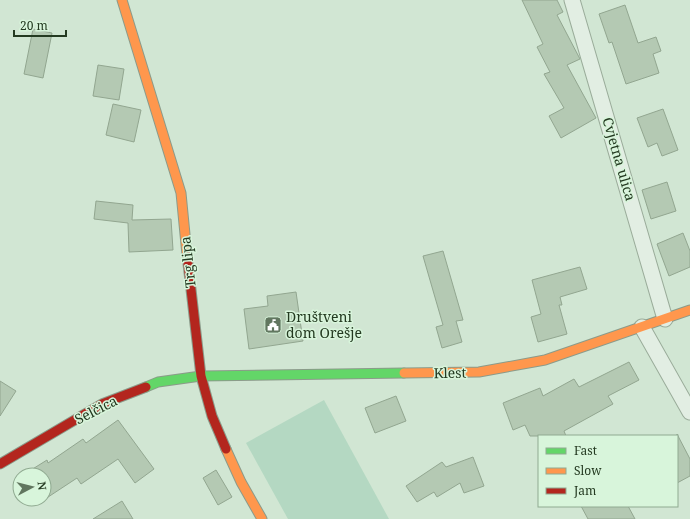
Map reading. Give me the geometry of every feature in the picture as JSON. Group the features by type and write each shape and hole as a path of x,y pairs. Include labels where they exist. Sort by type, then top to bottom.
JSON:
{"street":[{"name":"Trg lipa","path":"122,0 181,193 190,288 201,376 212,416 241,482 262,519"},
{"name":"Cvjetna ulica","path":"572,0 665,319"},
{"name":"Klest","path":"201,376 479,372 545,360 690,310"},
{"path":"642,327 690,412"},
{"name":"Selčica","path":"0,464 102,404 158,382 201,376"}],"green space":[{"path":"324,400 389,519 288,519 246,443"}],"building":[{"path":"522,0 557,0 563,12 557,15 580,59 567,65 596,118 561,138 549,116 564,108 544,74 550,72 537,47 543,44"},
{"path":"625,5 638,43 656,37 661,51 653,54 659,73 626,84 612,42 609,43 599,14"},
{"path":"33,29 52,33 43,78 24,74"},
{"path":"98,65 124,69 119,100 93,96"},
{"path":"113,104 141,110 134,142 106,135"},
{"path":"663,109 678,150 662,156 657,143 648,147 637,118"},
{"path":"667,182 676,211 651,219 642,190"},
{"path":"96,201 133,205 132,220 171,219 173,250 129,252 128,223 94,219"},
{"path":"683,233 690,251 690,267 669,276 657,244"},
{"path":"443,251 463,320 456,321 462,342 442,348 436,327 443,325 423,256"},
{"path":"580,267 587,289 560,297 562,305 559,305 567,334 538,342 531,317 541,314 532,280"},
{"name":"Društveni dom Orešje","path":"296,292 303,341 249,349 244,309 268,306 267,296"},
{"path":"629,362 639,380 608,396 613,404 564,431 566,435 530,436 525,425 513,430 503,403 540,388 543,396 574,379 579,387"},
{"path":"0,381 16,391 0,416"},
{"path":"396,396 406,421 375,433 365,408"},
{"path":"118,420 154,469 135,483 118,459 81,484 77,478 52,494 52,467 36,467 47,460 48,463 83,439 86,443"},
{"path":"678,436 690,459 690,476 678,482"},
{"path":"473,457 484,486 464,493 460,483 437,497 434,492 417,502 406,486 442,462 446,467"},
{"path":"216,470 232,497 218,505 203,478"},
{"path":"122,501 133,519 93,519"},
{"path":"582,507 629,507 635,519 588,519"}],"traffic: fast":[{"path":"146,387 158,382 201,376 404,373"}],"traffic: slow":[{"path":"122,0 181,193 187,255"},
{"path":"404,373 479,372 545,360 690,310"},
{"path":"226,449 241,482 262,519"}],"traffic: jam":[{"path":"187,255 201,376 212,416 226,449"},
{"path":"0,464 102,404 146,387"}],"place":[{"name":"Društveni dom Orešje","path":"273,325"}]}
